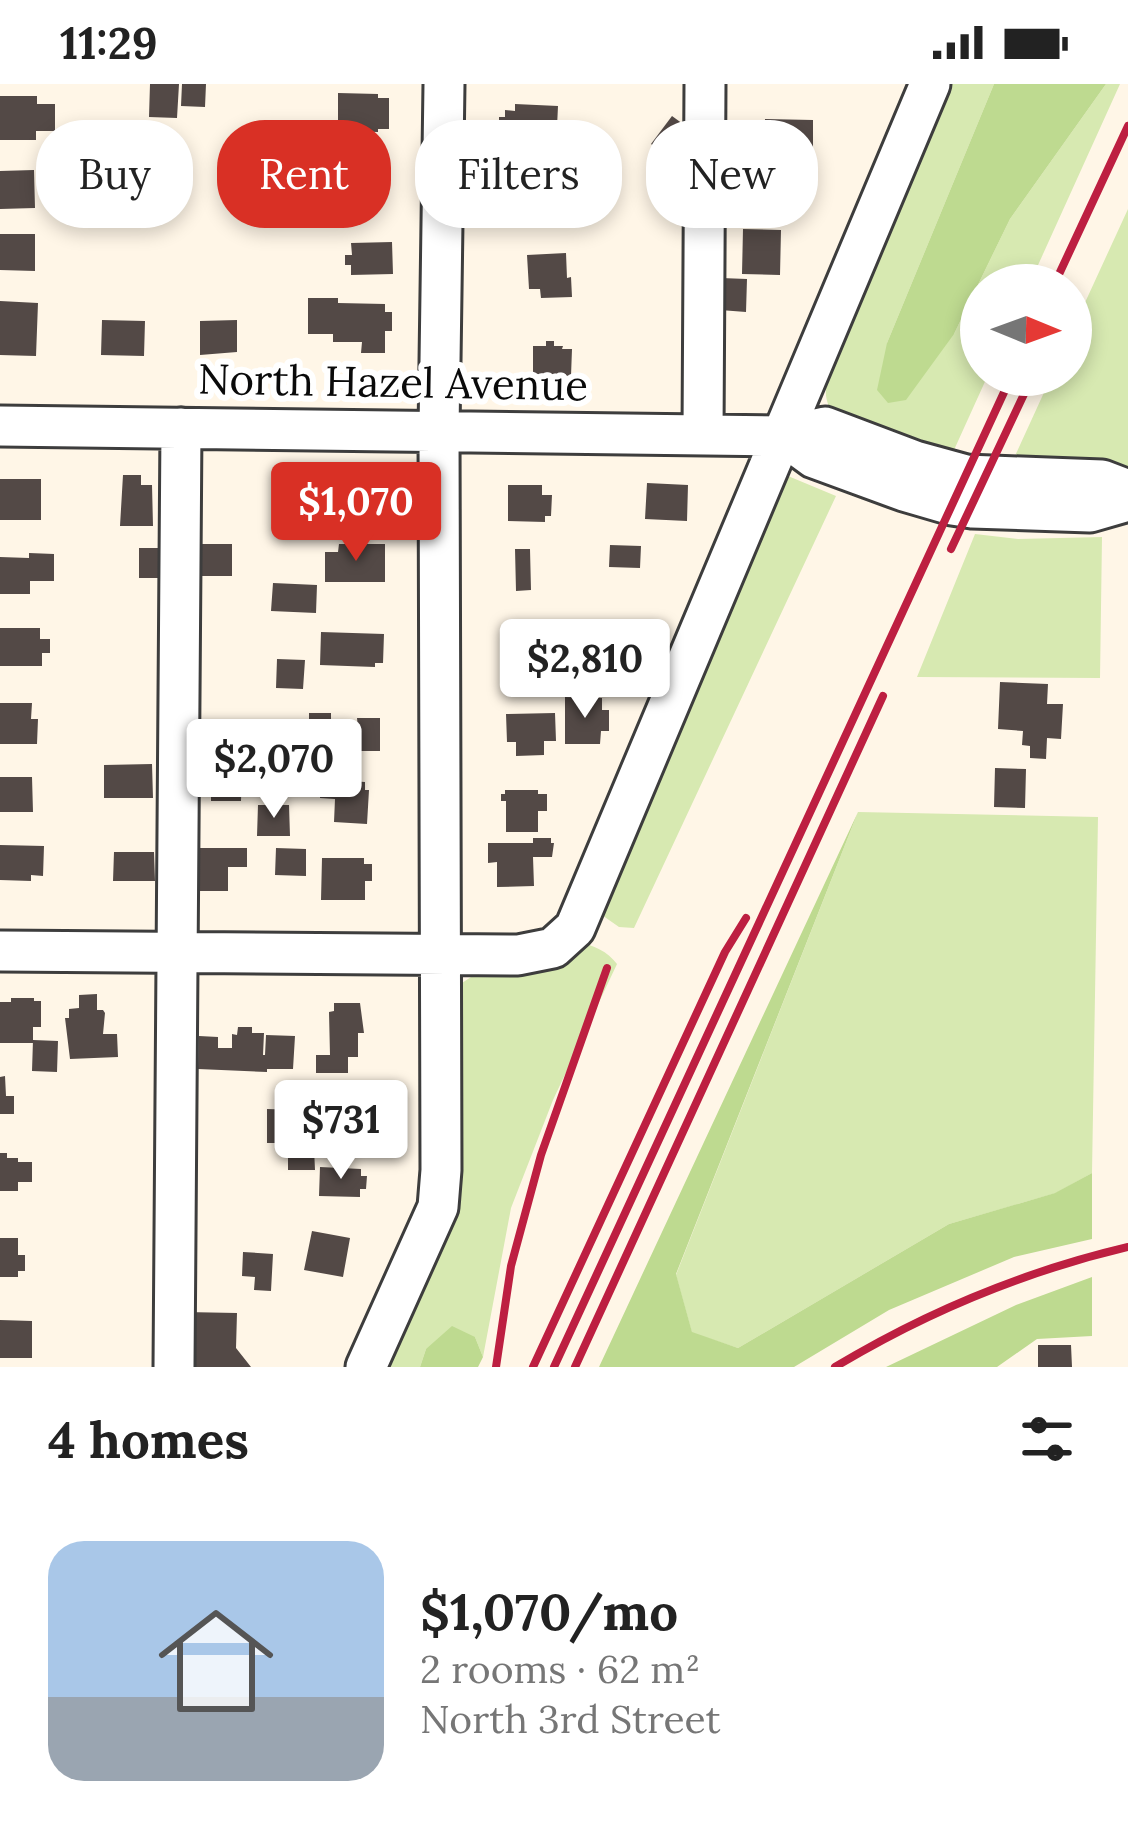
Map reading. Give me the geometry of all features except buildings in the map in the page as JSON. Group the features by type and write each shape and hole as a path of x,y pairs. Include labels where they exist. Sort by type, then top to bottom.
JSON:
{"street":[{"path":"366,1367 438,1207 441,1170 444,84"},
{"path":"703,434 705,84"},
{"path":"0,951 439,955 532,954 554,948 575,928 930,84"},
{"name":"North Hazel Avenue","path":"0,426 784,436 825,427 966,475 1102,480 1128,490"},
{"path":"174,1367 181,428"},
{"name":"North Hazel Avenue","path":"784,436 814,458 904,491 972,508 1090,512 1128,501"}],"green space":[{"path":"949,84 994,84 887,343 954,334 960,322 960,396 978,396 949,461 836,419 826,392 833,362"},
{"path":"994,84 1106,84 1010,219 988,264 960,264 960,322 906,400 888,403 877,390 887,343"},
{"path":"1106,84 1120,84 1039,264 988,264 1010,219"},
{"path":"1128,209 1128,474 1009,469 1042,396 1092,396 1092,287"},
{"path":"788,476 836,496 634,928 619,927 599,913 779,484"},
{"path":"975,534 1018,539 1102,537 1100,678 917,677"},
{"path":"858,812 1098,817 1092,1173 1056,1193 949,1224 738,1348 692,1333 676,1275"},
{"path":"858,812 676,1274 692,1332 738,1348 949,1224 1055,1193 1092,1173 1092,1239 1014,1257 889,1310 794,1367 599,1367"},
{"path":"578,943 600,949 617,964 553,1100 511,1208 483,1357 475,1337 426,1349 420,1367 386,1367 452,1214 462,983"},
{"path":"1092,1277 1092,1336 1037,1339 997,1367 886,1367 1016,1305"},
{"path":"452,1326 475,1337 483,1357 478,1367 420,1367 426,1349"}],"railway":[{"path":"1064,264 1128,126"},
{"path":"554,1367 1002,396"},
{"path":"951,549 1023,396"},
{"path":"575,1367 883,696"},
{"path":"533,1367 725,952 746,918"},
{"path":"496,1367 511,1266 541,1155 607,968"},
{"path":"835,1367 977,1295 1128,1247"}]}
